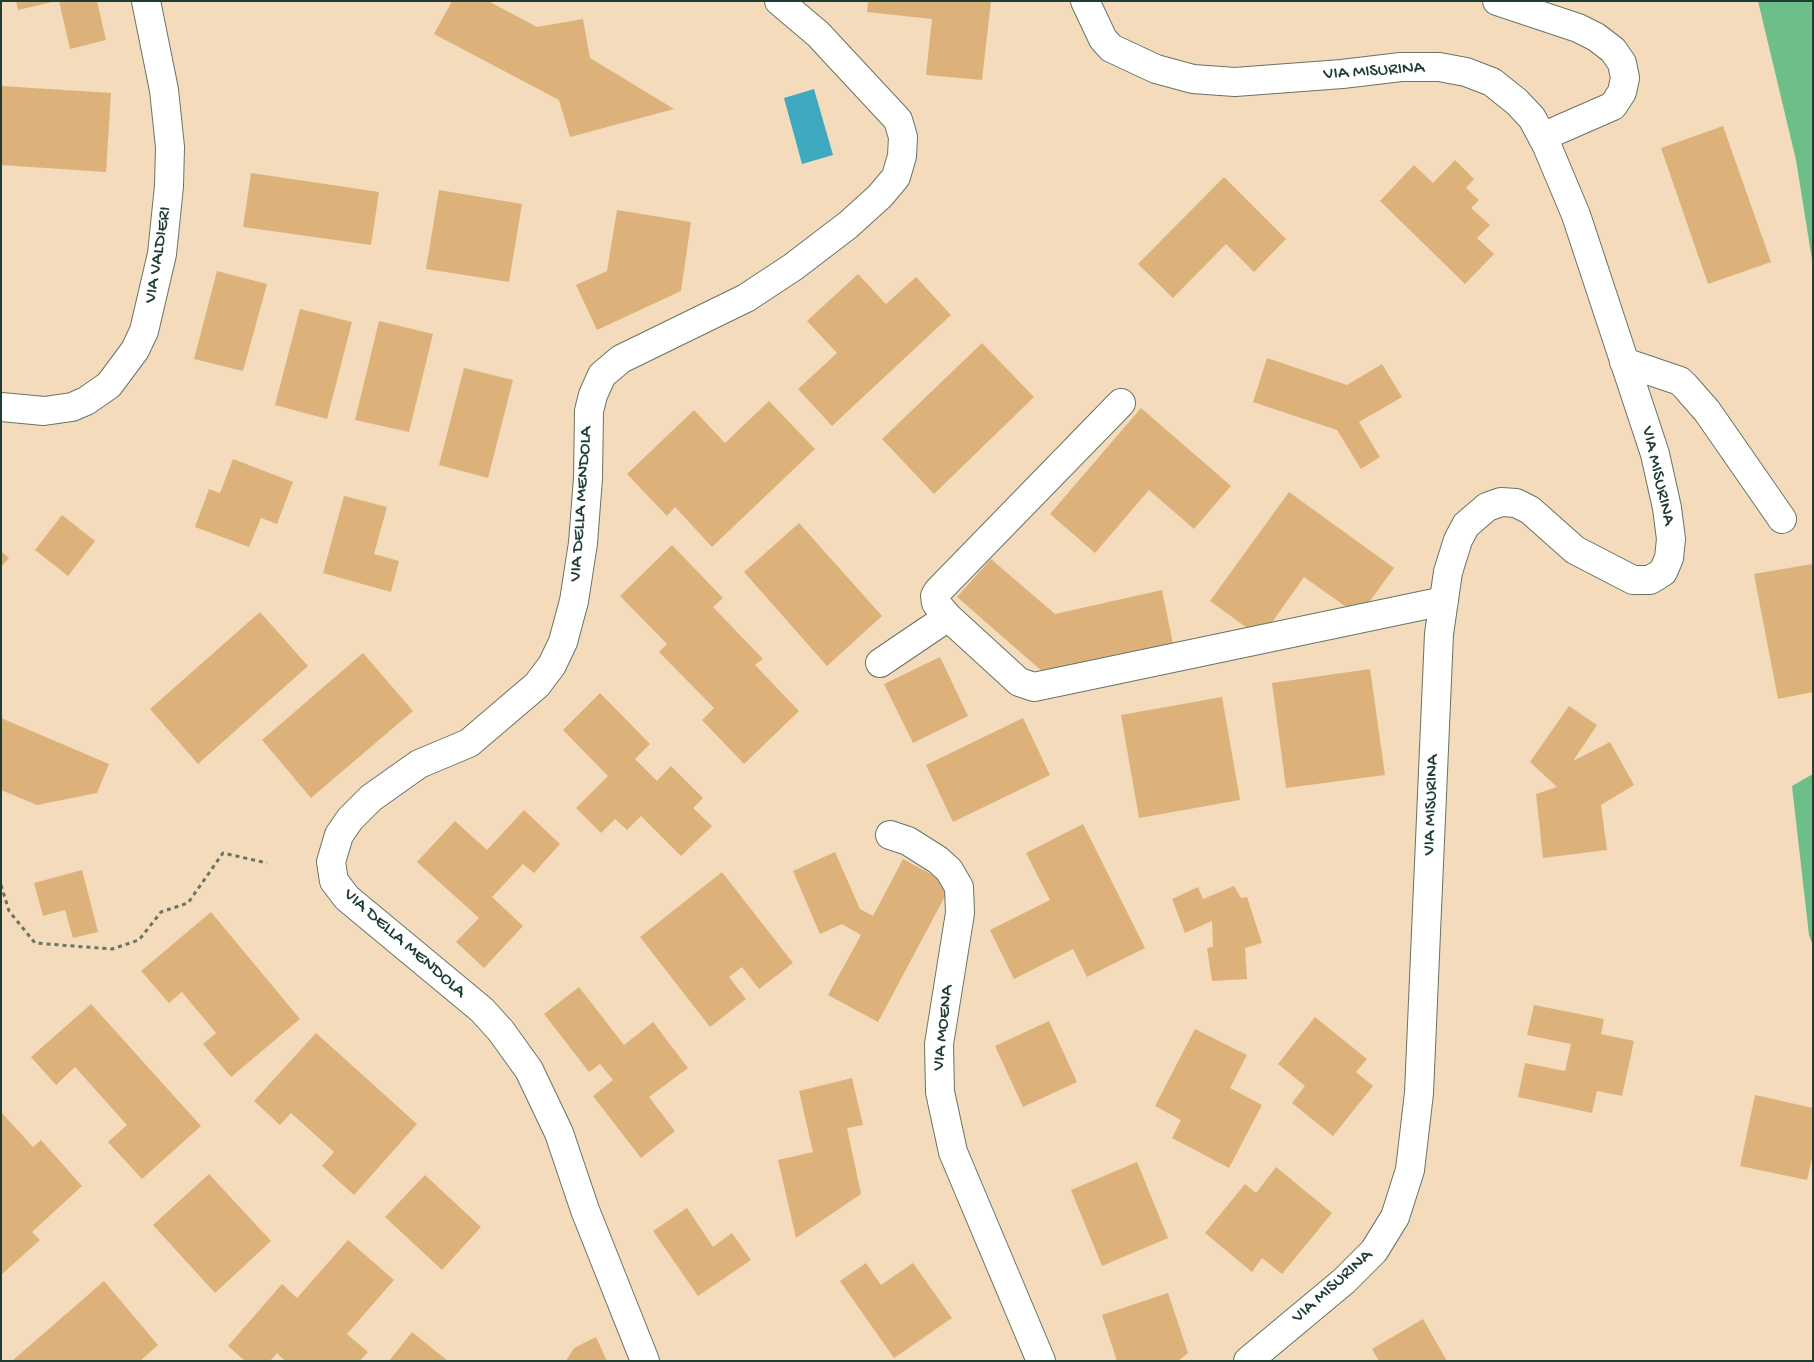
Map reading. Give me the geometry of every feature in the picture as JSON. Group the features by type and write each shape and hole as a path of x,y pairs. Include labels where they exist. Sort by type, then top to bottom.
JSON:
{"street":[{"name":"VIA VALDIERI","path":"1,407 44,412 86,401 109,385 135,350 144,331 162,254 169,186 170,147 164,90 146,1"},
{"name":"VIA DELLA MENDOLA","path":"645,1361 585,1210 559,1133 529,1070 501,1030 482,1010 347,898 334,881 331,862 336,840 344,827 372,798 411,769 469,743 537,685 552,665 563,642 574,601 583,543 589,411 594,390 602,376 620,359 746,298 848,225 880,196 896,177 902,156 903,137 898,120 818,34 779,1"},
{"name":"VIA MISURINA","path":"1085,1 1102,39 1111,48 1156,69 1192,79 1235,82 1342,74 1401,67 1439,67 1466,72 1492,82 1518,102 1532,118 1542,137 1576,215 1655,454 1667,508 1671,539 1669,558 1663,572 1650,580 1633,580 1575,550 1530,510 1516,503 1501,502 1487,507 1466,525 1458,540 1448,572 1439,634 1419,1093 1410,1170 1395,1217 1374,1251 1344,1281 1248,1361"},
{"path":"1497,1 1578,28 1596,37 1613,50 1622,63 1625,78 1622,92 1613,106 1542,137"},
{"path":"1624,362 1680,381 1686,386 1707,411 1782,519"},
{"path":"1121,403 938,591 936,603 1019,682 1034,687 1444,601"},
{"path":"880,663 948,616"},
{"name":"VIA MOENA","path":"890,835 908,841 938,860 950,870 959,887 960,913 939,1044 940,1092 953,1152 1042,1361"}],"path":[{"path":"1,885 8,911 35,943 112,949 139,940 161,912 188,902 223,853 267,863"}],"green space":[{"path":"1758,1 1813,1 1813,266 1796,160"},
{"path":"1813,774 1813,946 1809,935 1792,786"}],"water":[{"path":"814,89 833,155 802,164 784,98"}],"building":[{"path":"16,1 52,1 52,2 18,10"},
{"path":"59,1 97,1 106,40 70,49"},
{"path":"452,1 488,1 537,27 583,19 590,58 674,109 570,137 559,100 434,34"},
{"path":"868,1 991,1 982,80 926,75 932,19 867,12"},
{"path":"1,86 111,93 106,172 1,165"},
{"path":"1723,126 1771,262 1708,284 1661,148"},
{"path":"1455,160 1474,179 1466,188 1479,200 1471,208 1490,225 1477,238 1494,254 1465,284 1380,201 1414,165 1433,183"},
{"path":"251,173 379,192 371,245 243,227"},
{"path":"1224,177 1286,239 1254,272 1226,244 1173,298 1138,264"},
{"path":"439,190 522,204 509,282 426,269"},
{"path":"617,210 691,222 681,291 597,330 576,285 607,271"},
{"path":"217,271 267,284 243,371 194,359"},
{"path":"858,274 886,304 916,277 951,315 832,426 798,389 837,353 807,321"},
{"path":"300,309 352,322 327,419 275,405"},
{"path":"379,321 433,334 409,432 355,420"},
{"path":"982,343 1034,397 934,494 882,439"},
{"path":"1267,358 1347,385 1382,364 1402,397 1359,422 1380,457 1361,469 1337,430 1253,402"},
{"path":"464,368 513,380 488,478 439,465"},
{"path":"769,401 815,449 712,547 675,507 667,516 627,474 694,410 725,443"},
{"path":"1141,408 1231,486 1194,529 1149,490 1095,553 1050,514"},
{"path":"233,459 293,482 277,524 261,518 249,547 195,527 209,489 220,493"},
{"path":"1289,492 1394,568 1359,616 1304,577 1261,638 1210,601"},
{"path":"344,496 387,507 374,554 399,561 391,592 323,573"},
{"path":"62,515 95,541 68,576 35,550"},
{"path":"799,523 882,616 827,666 744,572"},
{"path":"672,545 723,598 713,607 763,659 755,665 799,711 744,764 702,720 714,708 659,652 667,644 620,596"},
{"path":"1,551 9,558 1,567"},
{"path":"991,559 1055,614 1162,590 1173,644 1043,672 957,597"},
{"path":"1812,564 1813,692 1778,699 1754,574"},
{"path":"260,612 308,666 198,764 150,709"},
{"path":"363,653 413,711 311,798 262,740"},
{"path":"940,657 968,716 913,743 884,684"},
{"path":"1370,669 1385,775 1286,788 1272,683"},
{"path":"600,693 650,744 635,759 657,781 671,766 703,798 693,808 712,826 681,856 641,816 627,830 615,819 601,833 576,808 608,776 563,730"},
{"path":"1222,697 1240,800 1139,818 1121,715"},
{"path":"1569,706 1597,725 1573,761 1610,742 1634,785 1601,805 1607,850 1543,858 1536,794 1557,787 1530,762"},
{"path":"1,718 109,764 97,793 37,805 1,790"},
{"path":"1023,718 1050,775 953,822 926,765"},
{"path":"524,810 560,844 534,873 523,864 492,897 523,926 484,968 456,942 479,918 417,862 455,821 487,850"},
{"path":"1083,824 1145,948 1087,977 1073,949 1014,979 990,930 1050,900 1026,853"},
{"path":"835,852 860,909 873,916 903,859 951,885 878,1022 828,995 861,935 842,924 820,934 793,871"},
{"path":"82,870 98,932 73,938 65,910 43,916 34,883"},
{"path":"722,872 793,963 759,989 742,967 729,977 746,999 710,1027 640,937"},
{"path":"1234,886 1241,898 1247,897 1262,943 1245,948 1247,979 1212,981 1207,948 1213,947 1212,921 1185,933 1172,899 1198,887 1203,899"},
{"path":"211,912 300,1019 231,1077 203,1044 216,1033 182,992 169,1003 141,971"},
{"path":"579,987 624,1045 653,1022 688,1068 649,1097 675,1131 641,1158 593,1096 613,1080 600,1064 589,1072 544,1014"},
{"path":"91,1004 201,1126 142,1179 108,1142 127,1125 75,1067 56,1085 31,1057"},
{"path":"1534,1005 1604,1019 1601,1034 1634,1041 1622,1096 1597,1091 1592,1113 1518,1097 1525,1063 1565,1071 1571,1044 1527,1035"},
{"path":"1315,1017 1367,1059 1356,1072 1373,1086 1333,1136 1292,1103 1305,1086 1278,1064"},
{"path":"1049,1021 1077,1082 1023,1107 995,1046"},
{"path":"1195,1029 1247,1055 1230,1088 1262,1105 1229,1168 1172,1138 1181,1120 1155,1106"},
{"path":"316,1033 417,1124 354,1195 322,1166 334,1152 291,1113 280,1125 254,1101"},
{"path":"852,1078 863,1125 847,1128 861,1194 796,1238 778,1160 813,1152 799,1091"},
{"path":"1755,1095 1813,1108 1813,1154 1807,1180 1740,1166"},
{"path":"1,1112 33,1147 41,1140 82,1186 32,1232 40,1240 1,1275"},
{"path":"1137,1162 1168,1238 1102,1266 1071,1190"},
{"path":"1276,1167 1332,1213 1282,1274 1262,1258 1252,1272 1205,1233 1245,1184 1256,1193"},
{"path":"209,1174 271,1241 215,1293 153,1225"},
{"path":"425,1175 481,1227 442,1270 385,1217"},
{"path":"687,1208 713,1247 732,1233 751,1260 698,1296 653,1231"},
{"path":"348,1240 394,1280 347,1334 368,1352 360,1361 285,1361 277,1353 270,1361 245,1361 228,1346 282,1284 297,1298"},
{"path":"866,1263 881,1285 913,1263 952,1318 894,1358 840,1281"},
{"path":"104,1281 158,1345 140,1361 12,1361"},
{"path":"1168,1293 1188,1353 1178,1361 1117,1361 1102,1315"},
{"path":"1423,1319 1447,1361 1379,1361 1372,1349"},
{"path":"412,1332 448,1361 389,1361"},
{"path":"596,1337 607,1361 566,1361 574,1348"}]}
